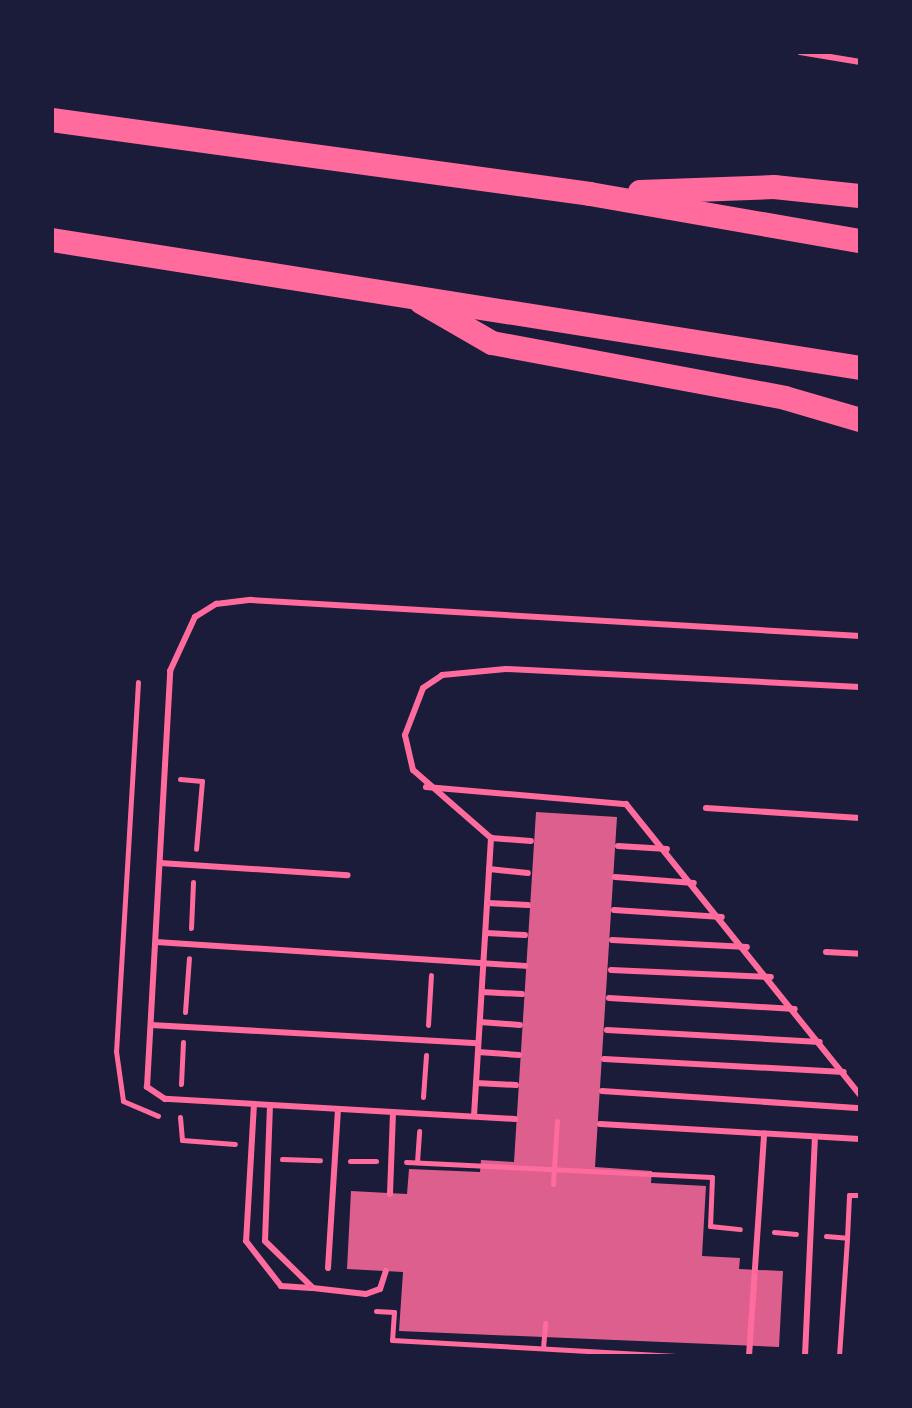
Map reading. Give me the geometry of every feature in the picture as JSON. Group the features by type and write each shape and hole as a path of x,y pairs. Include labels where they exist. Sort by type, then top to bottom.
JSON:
{"highway":[{"path":"52,120 590,194 860,241"},
{"path":"590,194 774,187 860,196"},
{"path":"52,240 405,293 860,368"},
{"path":"405,293 492,343 785,398 860,420"}],"lane":[{"path":"800,52 860,62"},
{"path":"515,1119 165,1099 147,1087 164,778 177,646 195,617 216,604 251,600 860,636"},
{"path":"531,841 491,838 426,787 413,770 405,735 423,688 442,675 506,669 860,687"},
{"path":"426,787 626,804 747,947 860,1095"},
{"path":"706,808 860,818"},
{"path":"474,1116 491,838"},
{"path":"618,846 667,849"},
{"path":"160,863 348,875"},
{"path":"489,869 528,873"},
{"path":"615,877 694,883"},
{"path":"487,903 528,905"},
{"path":"614,910 722,917"},
{"path":"486,933 525,935"},
{"path":"612,940 747,947"},
{"path":"156,942 525,966"},
{"path":"826,952 860,954"},
{"path":"611,970 771,977"},
{"path":"482,992 522,994"},
{"path":"609,998 795,1009"},
{"path":"480,1022 520,1025"},
{"path":"151,1025 478,1043"},
{"path":"607,1030 820,1042"},
{"path":"478,1052 519,1055"},
{"path":"604,1059 844,1072"},
{"path":"476,1083 516,1085"},
{"path":"602,1091 860,1108"},
{"path":"254,1104 246,1241 281,1286 351,1293 380,1289 386,1271"},
{"path":"270,1105 265,1241 313,1288"},
{"path":"328,1268 338,1109"},
{"path":"390,1194 393,1112"},
{"path":"600,1124 860,1139"},
{"path":"749,1356 764,1134"},
{"path":"805,1356 815,1137"}],"path":[{"path":"133,777 202,781 178,1117"},
{"path":"553,1184 557,1121"},
{"path":"555,1168 712,1177 710,1226 847,1238"},
{"path":"839,1356 849,1195 860,1195"},
{"path":"351,1293 350,1309 394,1312 392,1340 681,1356"},
{"path":"543,1348 545,1323"}],"building":[{"path":"536,812 617,817 595,1167 652,1171 651,1183 706,1186 702,1256 740,1258 739,1269 783,1271 779,1347 399,1331 403,1272 347,1269 351,1191 407,1194 409,1169 480,1172 481,1160 514,1162"}]}
